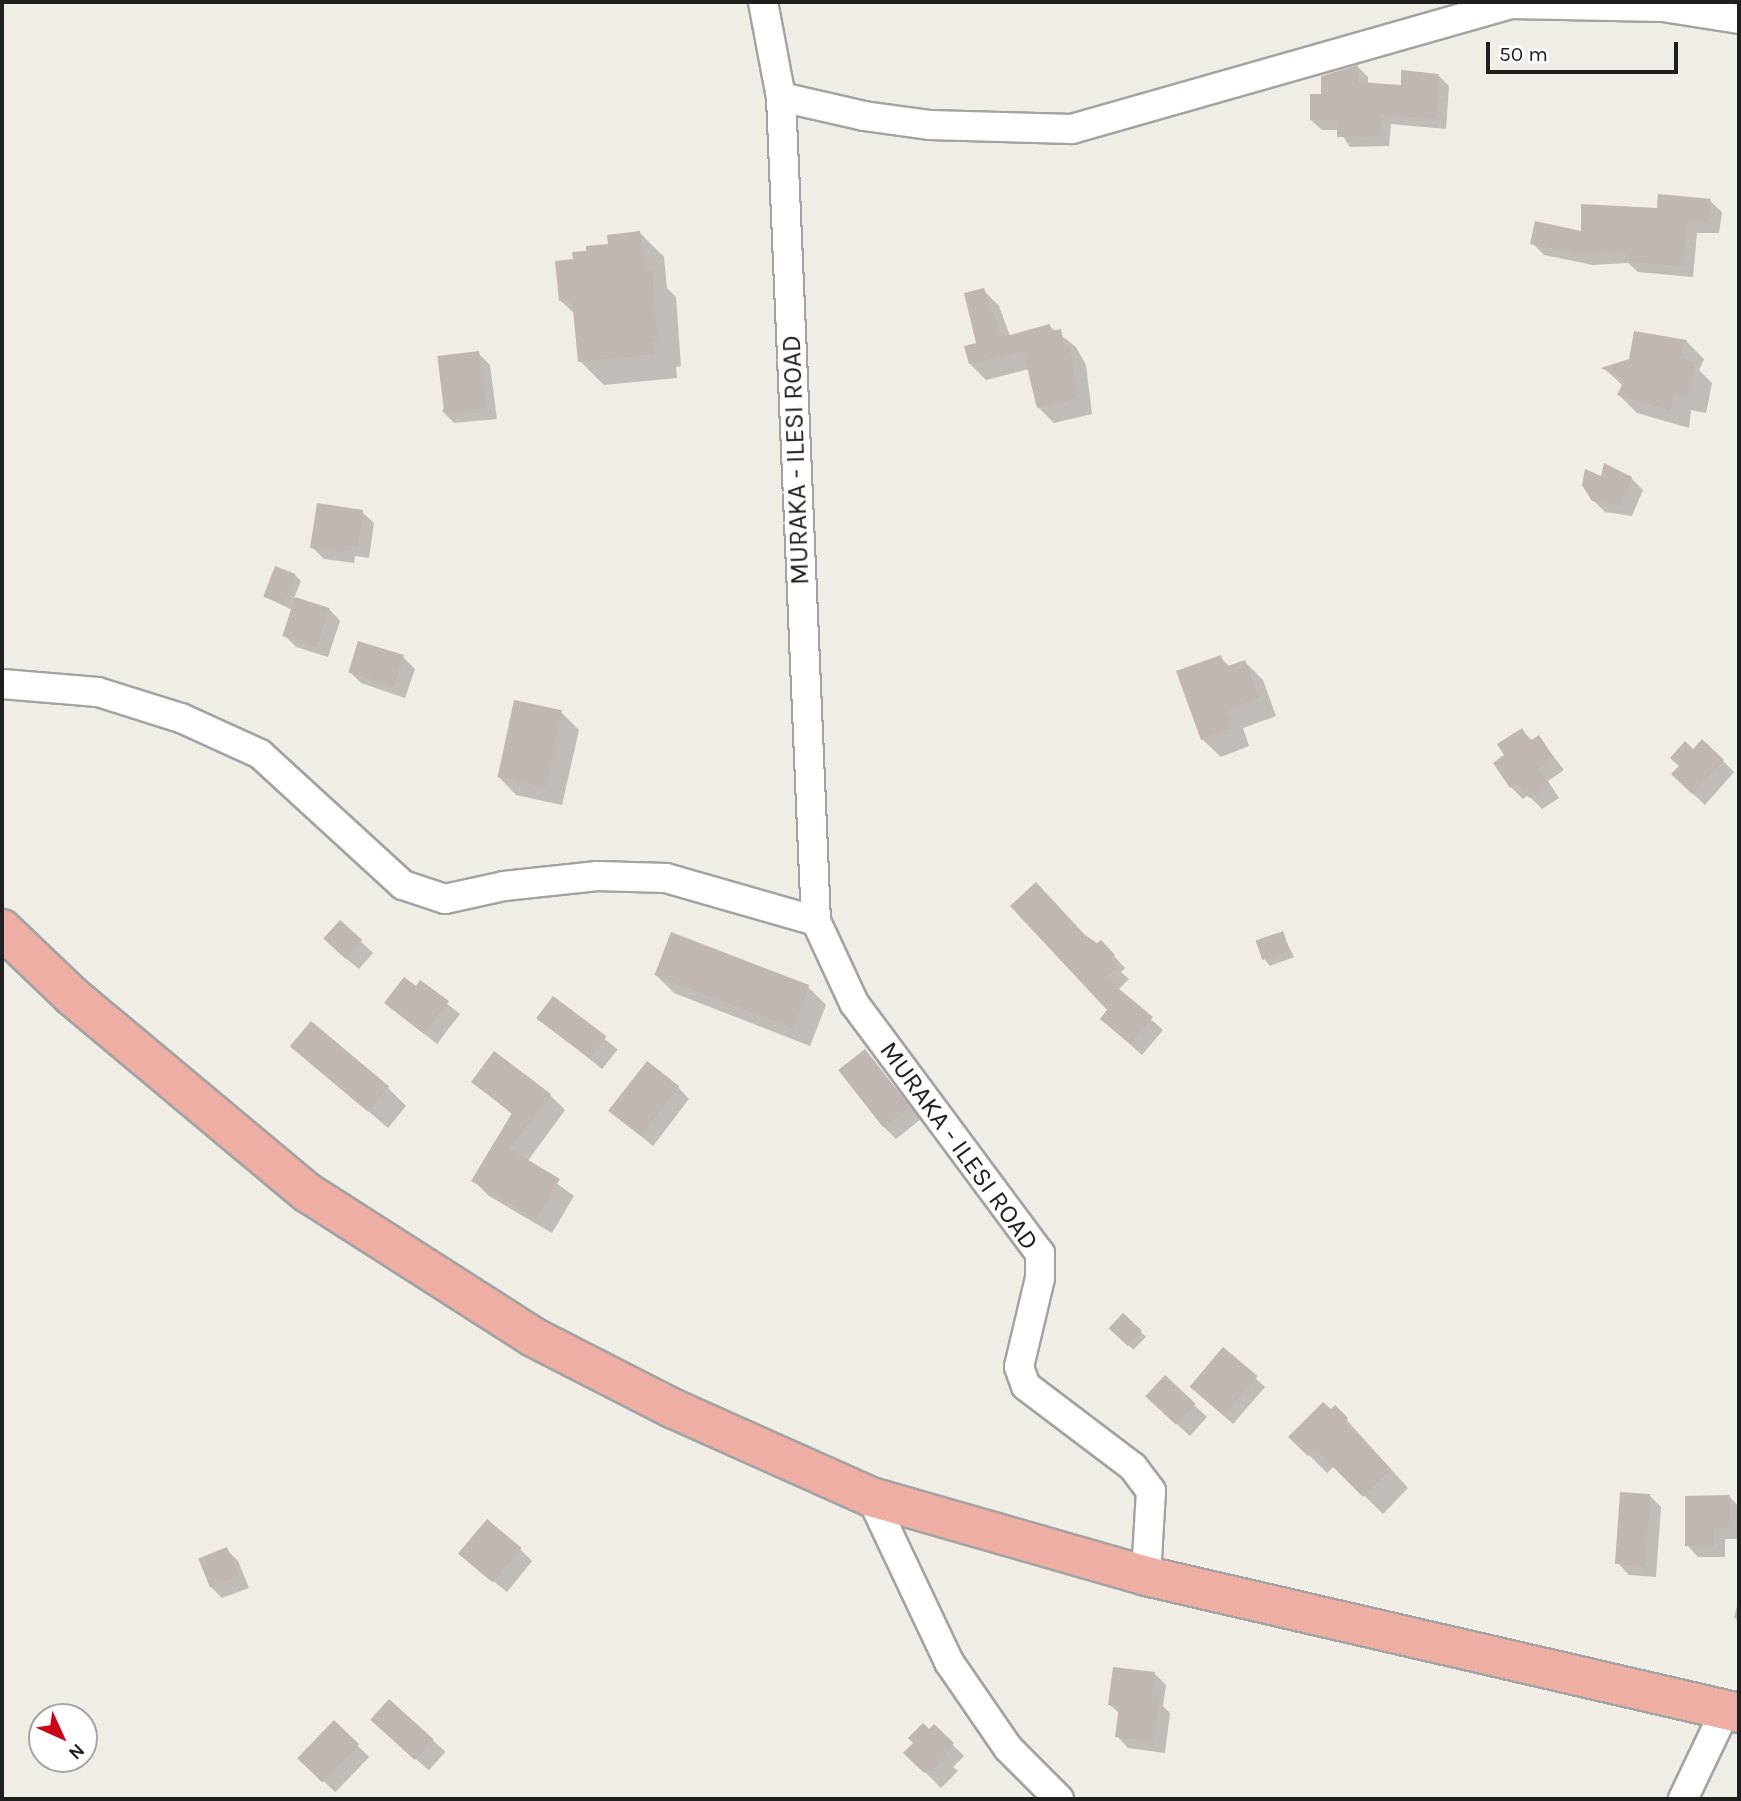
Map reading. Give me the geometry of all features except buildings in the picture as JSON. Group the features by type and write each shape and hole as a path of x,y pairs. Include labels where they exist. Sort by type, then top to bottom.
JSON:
{"highway":[{"path":"2,929 72,996 307,1193 533,1338 674,1409 871,1497 1146,1576 1733,1711"}],"street":[{"name":"MURAKA - ILESI ROAD","path":"763,2 781,97 816,921 854,1003 1040,1253 1040,1278 1019,1367 1026,1386 1133,1467 1151,1491 1146,1576"},
{"path":"781,97 864,116 930,125 1072,129 1512,4 1663,7 1739,19"},
{"path":"2,684 98,692 181,718 260,754 402,885 445,899 504,886 597,876 666,878 816,921"},
{"path":"871,1497 949,1662 1008,1748 1059,1799"},
{"path":"1683,1799 1733,1711"}]}
